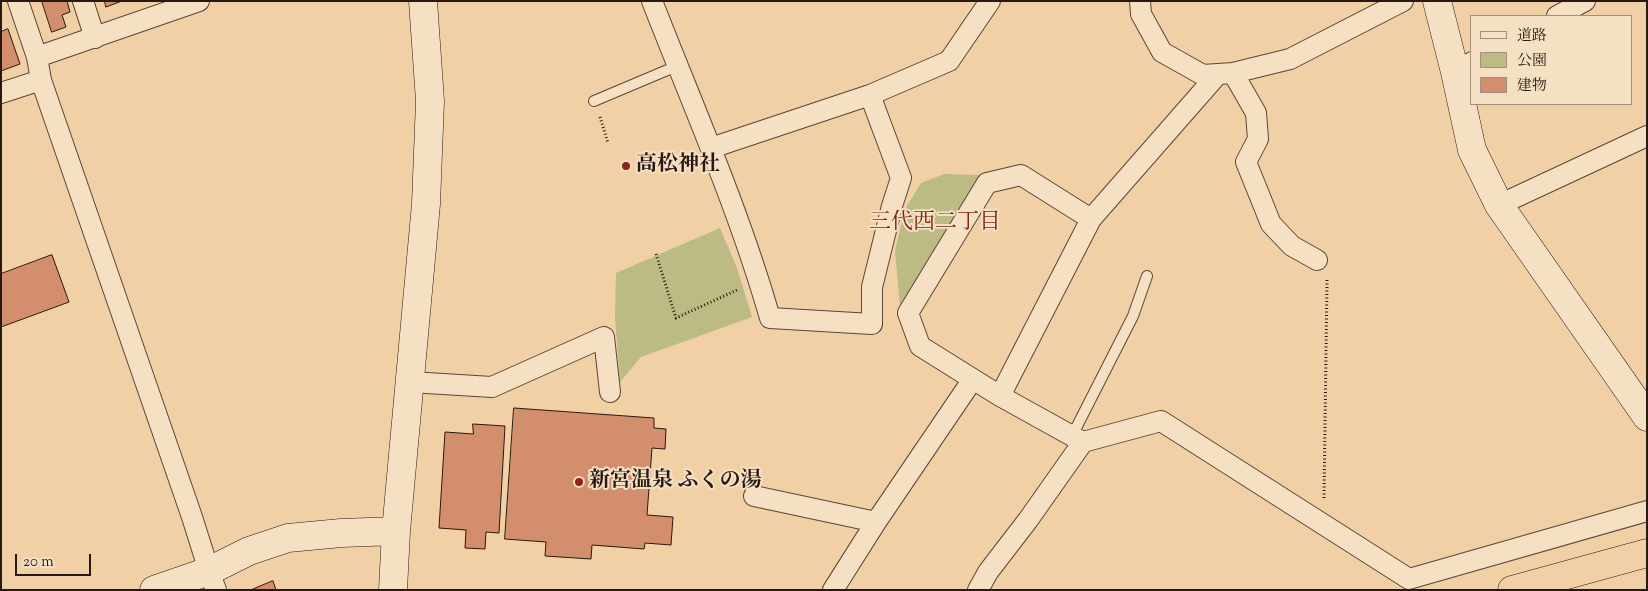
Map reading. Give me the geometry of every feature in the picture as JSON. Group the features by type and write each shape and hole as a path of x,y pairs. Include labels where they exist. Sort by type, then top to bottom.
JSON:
{"highway":[{"path":"1512,590 1647,553"}],"street":[{"path":"18,1 37,57 41,80 192,517 212,581"},
{"path":"84,1 95,38"},
{"path":"37,57 199,1"},
{"path":"393,590 396,531 426,204 430,101 423,1"},
{"path":"711,148 870,95 949,61 990,1"},
{"path":"1140,1 1142,14 1162,52 1203,75 1226,74 1290,59 1403,1"},
{"path":"1437,1 1463,67 1472,150 1499,205 1647,417"},
{"path":"1559,15 1585,1"},
{"path":"654,2 677,66 711,148 759,279 770,318 872,324 872,287 901,178 870,95"},
{"path":"1000,396 1091,219 1226,74"},
{"path":"1226,74 1256,113 1258,139 1246,162 1271,224 1292,246 1317,260"},
{"path":"1,94 41,80"},
{"path":"1499,205 1647,136"},
{"path":"1091,219 1021,175 987,183 908,313 920,346 1000,396 1078,439 1161,421 1409,579 1647,511"},
{"path":"410,382 492,387 604,337 610,392"},
{"path":"833,590 876,522 973,379"},
{"path":"978,590 988,572 1028,520 1078,439"},
{"path":"754,496 876,522"},
{"path":"154,590 212,581 249,551 288,538 341,533 396,531"}],"lane":[{"path":"594,100 677,66"},
{"path":"1078,439 1133,316 1147,276"}],"path":[{"path":"594,100 608,143"},
{"path":"656,254 676,318 759,279"},
{"path":"1317,260 1327,272 1323,525"}],"green space":[{"path":"944,174 981,175 900,307 895,251 905,209 921,183"},
{"path":"720,228 737,268 752,317 641,357 620,382 615,318 616,273"}],"building":[{"path":"42,1 67,1 70,12 62,15 66,27 52,32"},
{"path":"105,1 122,1 106,7"},
{"path":"8,29 20,64 1,71 1,32"},
{"path":"52,255 69,302 1,327 1,274"},
{"name":"新宮温泉 ふくの湯","path":"514,408 654,418 654,428 666,429 665,449 652,448 647,515 673,517 671,545 645,543 644,549 592,545 591,559 545,556 546,542 505,539"},
{"path":"473,424 505,426 499,533 486,532 485,549 465,548 466,530 439,528 445,432 473,434"},
{"path":"273,581 276,590 251,590"}],"place":[{"name":"高松神社","path":"626,166"},
{"name":"新宮温泉 ふくの湯","path":"579,482"}],"district":[{"name":"三代西二丁目","path":"935,224"}]}
